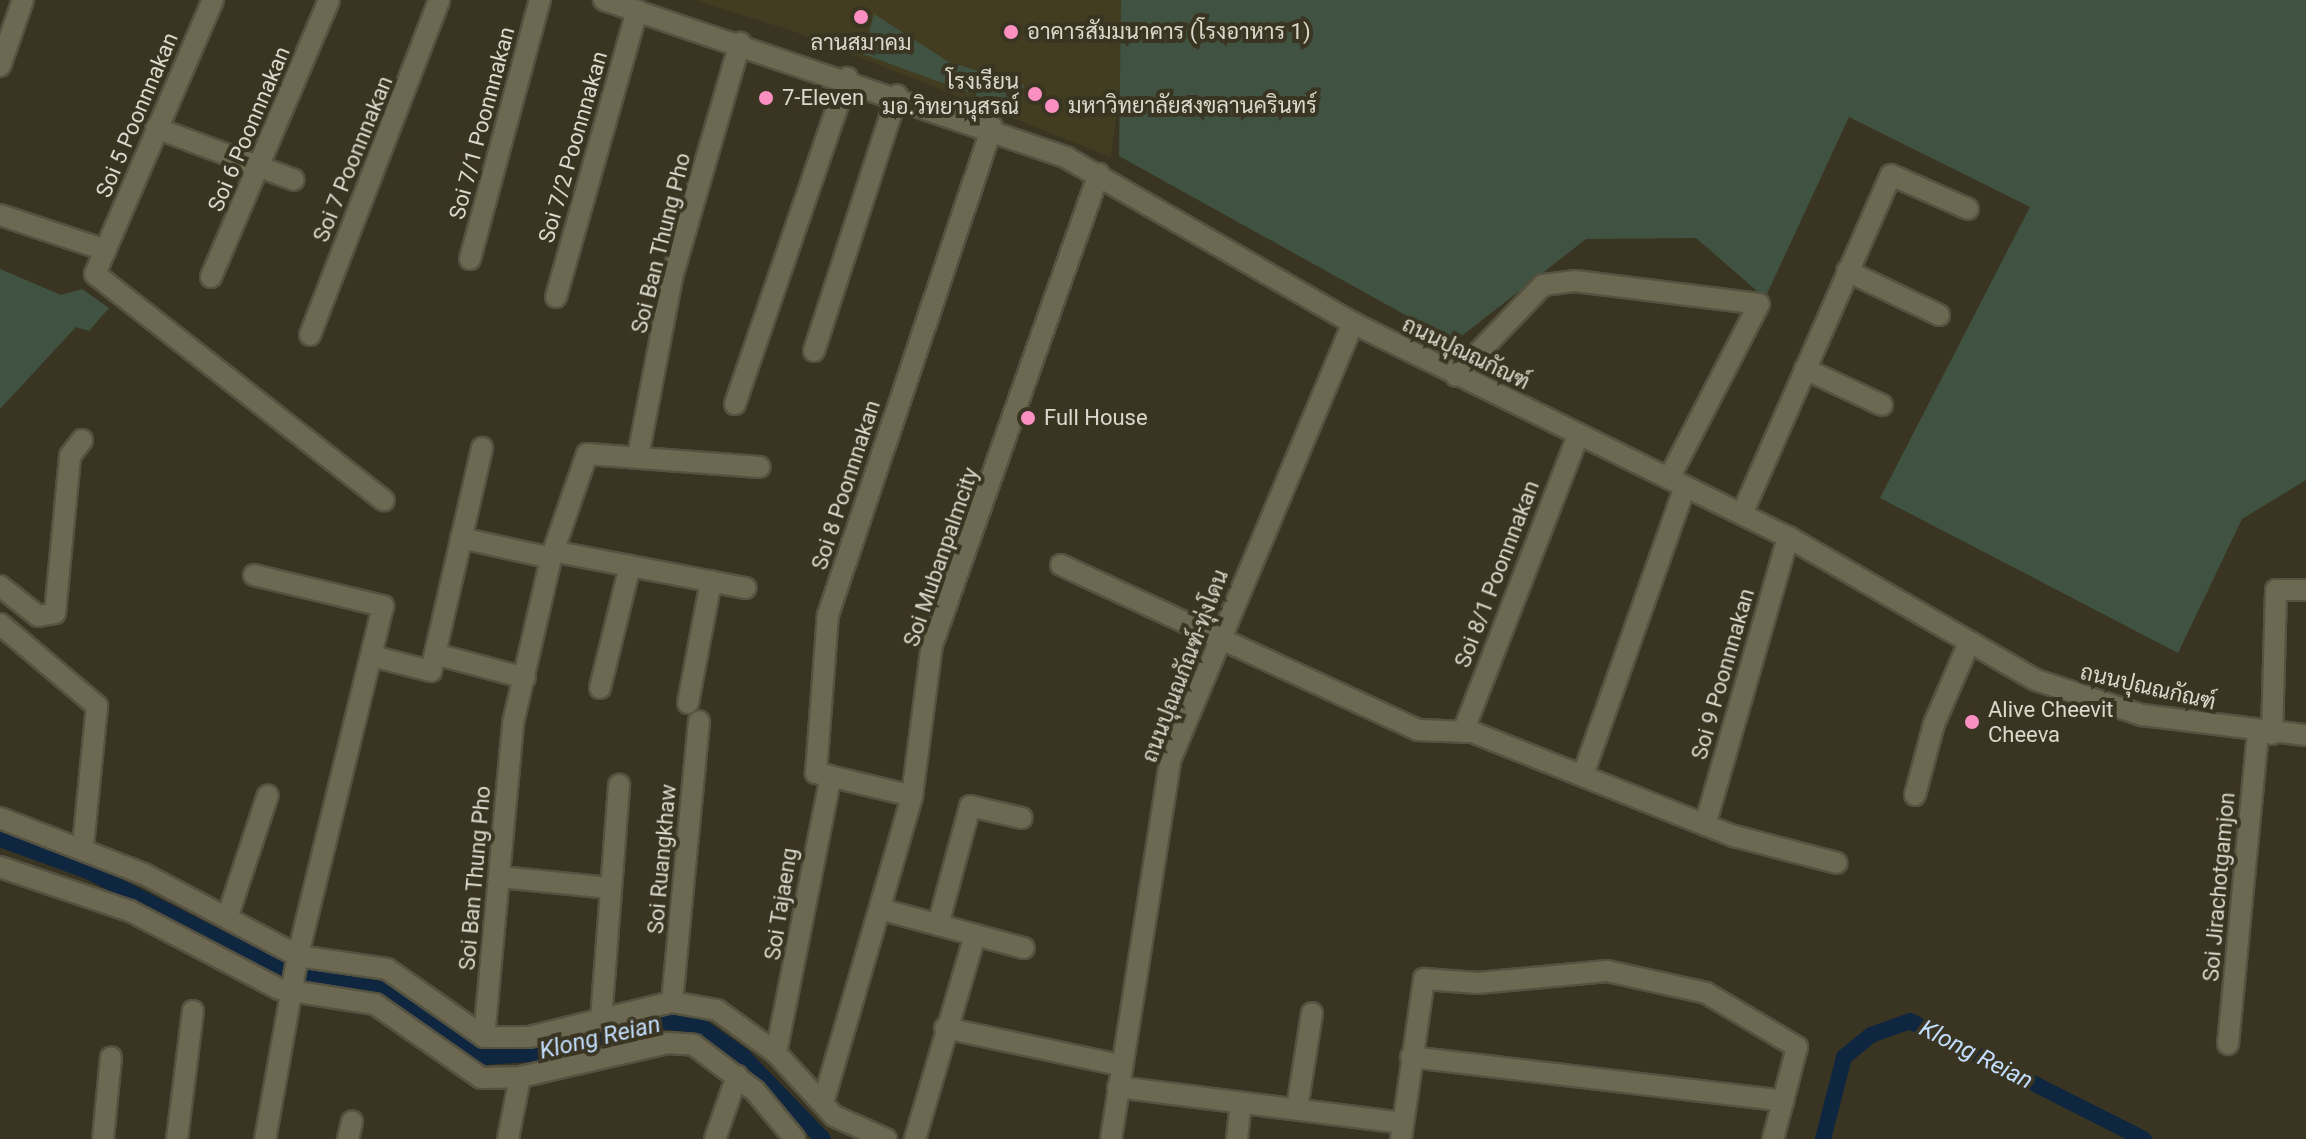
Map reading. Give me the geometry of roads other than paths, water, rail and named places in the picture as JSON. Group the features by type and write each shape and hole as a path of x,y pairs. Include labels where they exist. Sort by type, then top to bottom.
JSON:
{"street":[{"path":"0,66 23,0"},
{"name":"Soi 5 Poonnnakan","path":"105,250 213,0"},
{"name":"Soi 6 Poonnnakan","path":"211,277 329,0"},
{"name":"Soi 7 Poonnnakan","path":"310,335 439,0"},
{"name":"Soi 7/1 Poonnnakan","path":"470,259 540,0"},
{"name":"ถนนปุณณกัณฑ์","path":"604,0 992,127 1099,174 1353,323 1788,537 1968,645 2101,704 2265,734 2306,735"},
{"name":"Soi 7/2 Poonnnakan","path":"556,297 637,10"},
{"name":"Soi Ban Thung Pho","path":"484,1037 513,723 554,555 587,454 638,456 672,277 740,43"},
{"path":"735,404 847,78"},
{"path":"814,351 897,95"},
{"name":"Soi 8 Poonnnakan","path":"824,775 828,615 992,127"},
{"path":"156,128 294,180"},
{"name":"Soi Mubanpalmcity","path":"823,1103 912,796 932,645 1099,174"},
{"path":"1742,514 1891,175 1968,209"},
{"path":"0,215 105,250 95,274 384,501"},
{"path":"1847,271 1939,315"},
{"path":"1456,376 1543,285 1575,281 1759,304 1677,482 1584,772"},
{"name":"ถนนปุณณกัณฑ์-ทุ่งโดน","path":"1111,1139 1119,1065 1171,758 1353,323"},
{"path":"1805,369 1882,405"},
{"name":"Soi 8/1 Poonnnakan","path":"1463,732 1578,435"},
{"path":"0,586 38,616 55,613 70,456 82,440"},
{"path":"372,656 431,671 482,448"},
{"path":"638,456 760,467"},
{"name":"Soi 9 Poonnnakan","path":"1705,825 1788,537"},
{"path":"461,538 746,588"},
{"path":"1061,565 1418,730 1463,732 1584,772 1705,825 1837,863"},
{"path":"600,688 630,566"},
{"path":"254,575 383,606 298,958 265,1139"},
{"name":"Soi Ruangkhaw","path":"672,1002 693,712 711,581"},
{"name":"Soi Jirachotgamjon","path":"2228,1044 2265,734 2276,590 2306,590"},
{"path":"0,624 97,706 83,846"},
{"path":"1915,795 1934,724 1968,645"},
{"path":"435,654 525,678"},
{"path":"824,775 912,796"},
{"name":"Soi Tajaeng","path":"776,1053 824,775"},
{"path":"601,1020 619,785"},
{"path":"228,915 268,795"},
{"path":"938,925 970,806 1022,818"},
{"path":"0,818 83,846 228,915 298,958 387,969 484,1037 509,1040 672,1002 724,1013 776,1053 838,1118 886,1139"},
{"path":"0,867 116,905 292,989 375,1004 481,1078 520,1077 678,1042 701,1048 737,1076 795,1139"},
{"path":"500,877 610,888"},
{"path":"880,909 1024,948"},
{"path":"915,1139 945,1028 975,935"},
{"path":"1118,1087 1297,1108 1402,1131 1424,979 1478,983 1607,971 1706,993 1797,1047 1773,1139"},
{"path":"177,1139 193,1011"},
{"path":"1297,1108 1312,1013"},
{"path":"945,1028 1119,1065"},
{"path":"103,1139 111,1057"},
{"path":"1411,1057 1783,1101"},
{"path":"715,1139 737,1076"},
{"path":"513,1138 520,1077"},
{"path":"1237,1139 1241,1103"}],"waterway":[{"name":"Klong Reian","path":"0,839 90,872 282,970 381,987 484,1057 543,1053 659,1021 699,1025 743,1056 823,1139"},
{"name":"Klong Reian","path":"1823,1139 1844,1057 1871,1035 1910,1021 2144,1139"}],"place":[{"name":"ลานสมาคม","path":"861,17"},
{"name":"อาคารสัมมนาคาร (โรงอาหาร 1)","path":"1011,32"},
{"name":"โรงเรียน มอ.วิทยานุสรณ์","path":"1035,94"},
{"name":"7-Eleven","path":"766,98"},
{"name":"มหาวิทยาลัยสงขลานครินทร์","path":"1052,106"},
{"name":"Full House","path":"1028,418"},
{"name":"Alive Cheevit Cheeva","path":"1972,722"}]}
